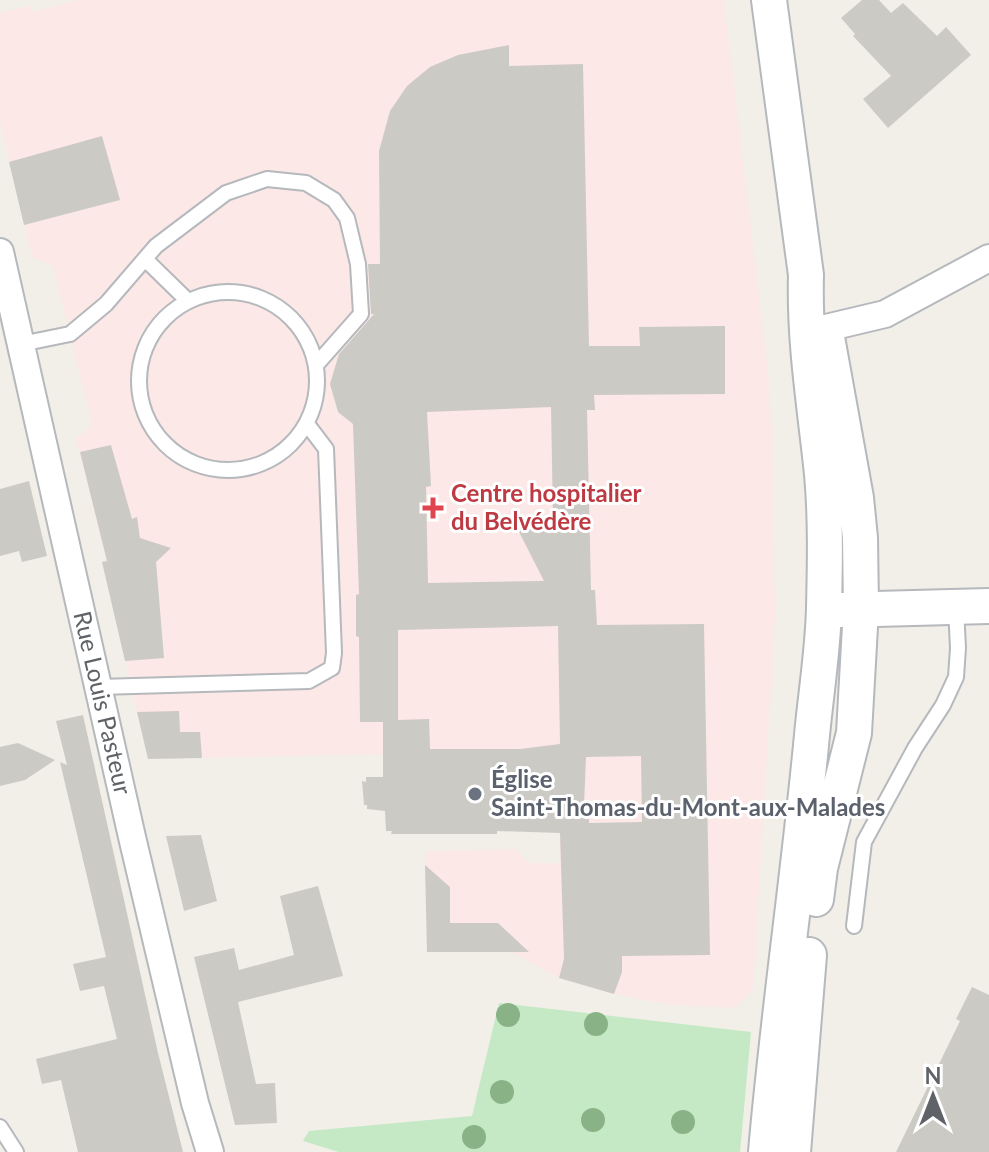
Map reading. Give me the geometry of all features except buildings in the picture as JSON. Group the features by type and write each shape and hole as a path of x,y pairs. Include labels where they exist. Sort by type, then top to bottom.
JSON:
{"street":[{"path":"766,1152 775,1042 792,929 824,610 822,476 804,321 806,275 769,0"},
{"name":"Rue Louis Pasteur","path":"0,252 174,1015 210,1152"},
{"path":"826,328 885,314 989,258"},
{"path":"793,1152 810,935 820,868 854,733 861,609 856,498 826,328 806,275"},
{"path":"824,610 973,607"}],"lane":[{"path":"21,344 70,334 106,304 156,246 226,193 267,179 306,183 334,200 347,218 358,264 361,314 316,365"},
{"path":"145,259 188,301"},
{"path":"214,292 242,293 268,301 299,328 307,339 316,365 317,395 307,424 288,448 262,464 232,471 202,467 174,454 153,432 141,404 138,374 146,344 163,319 188,301 214,292"},
{"path":"99,687 309,681 332,668 334,653 326,449 307,424"},
{"path":"854,926 864,842 956,677 958,648 973,607"},
{"path":"0,1127 16,1152"}],"shaded area":[{"name":"Centre hospitalier du Belvédère","path":"77,0 724,0 769,380 775,618 753,990 735,1008 672,1005 614,994 559,978 511,952 427,952 425,851 516,849 529,863 560,863 559,829 587,809 582,805 585,772 524,753 480,749 148,759 102,562 106,560 76,439 92,425 53,266 32,257 0,121 0,13 30,6 33,12"}],"green space":[{"path":"499,1003 751,1032 740,1152 339,1152 303,1141 309,1131 472,1116"}],"place":[{"name":"Centre hospitalier du Belvédère","path":"433,508"},
{"name":"Église Saint-Thomas-du-Mont-aux-Malades","path":"475,794"}]}
